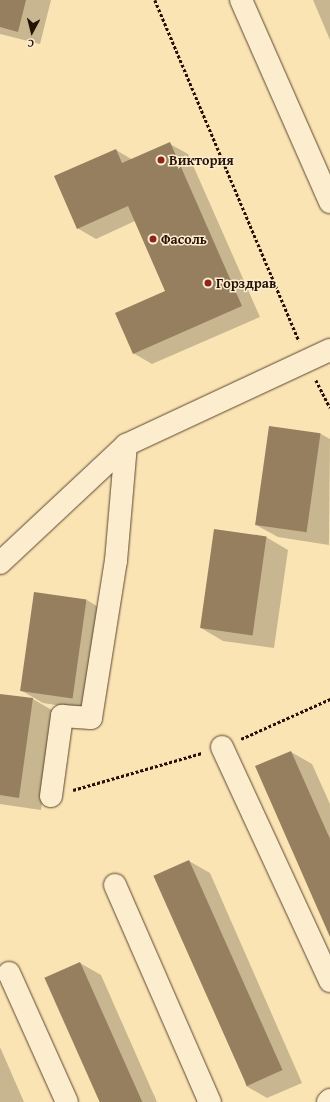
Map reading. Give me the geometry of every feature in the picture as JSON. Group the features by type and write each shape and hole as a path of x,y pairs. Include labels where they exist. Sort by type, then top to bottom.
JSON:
{"street":[{"path":"241,0 330,202"},
{"path":"0,563 126,445 330,350"},
{"path":"51,796 62,716 91,718 116,561 126,445"},
{"path":"222,747 330,981"},
{"path":"115,885 210,1102"},
{"path":"9,973 67,1102"}],"path":[{"path":"154,0 307,361 330,408"},
{"path":"51,796 222,747 330,699"}],"building":[{"path":"0,0 26,0 18,32 0,27"},
{"path":"170,142 242,306 133,354 115,313 165,291 128,206 77,229 54,176 116,149 122,163"},
{"path":"269,426 320,433 307,532 255,525"},
{"path":"214,529 266,536 253,635 200,628"},
{"path":"34,592 86,599 73,698 20,691"},
{"path":"0,694 33,698 19,798 0,795"},
{"path":"291,751 330,839 330,937 255,766"},
{"path":"189,860 283,1070 247,1086 153,876"},
{"path":"80,962 142,1102 100,1102 44,978"}],"place":[{"name":"Виктория","path":"161,160"},
{"name":"Фасоль","path":"153,239"},
{"name":"Горздрав","path":"208,283"}]}
